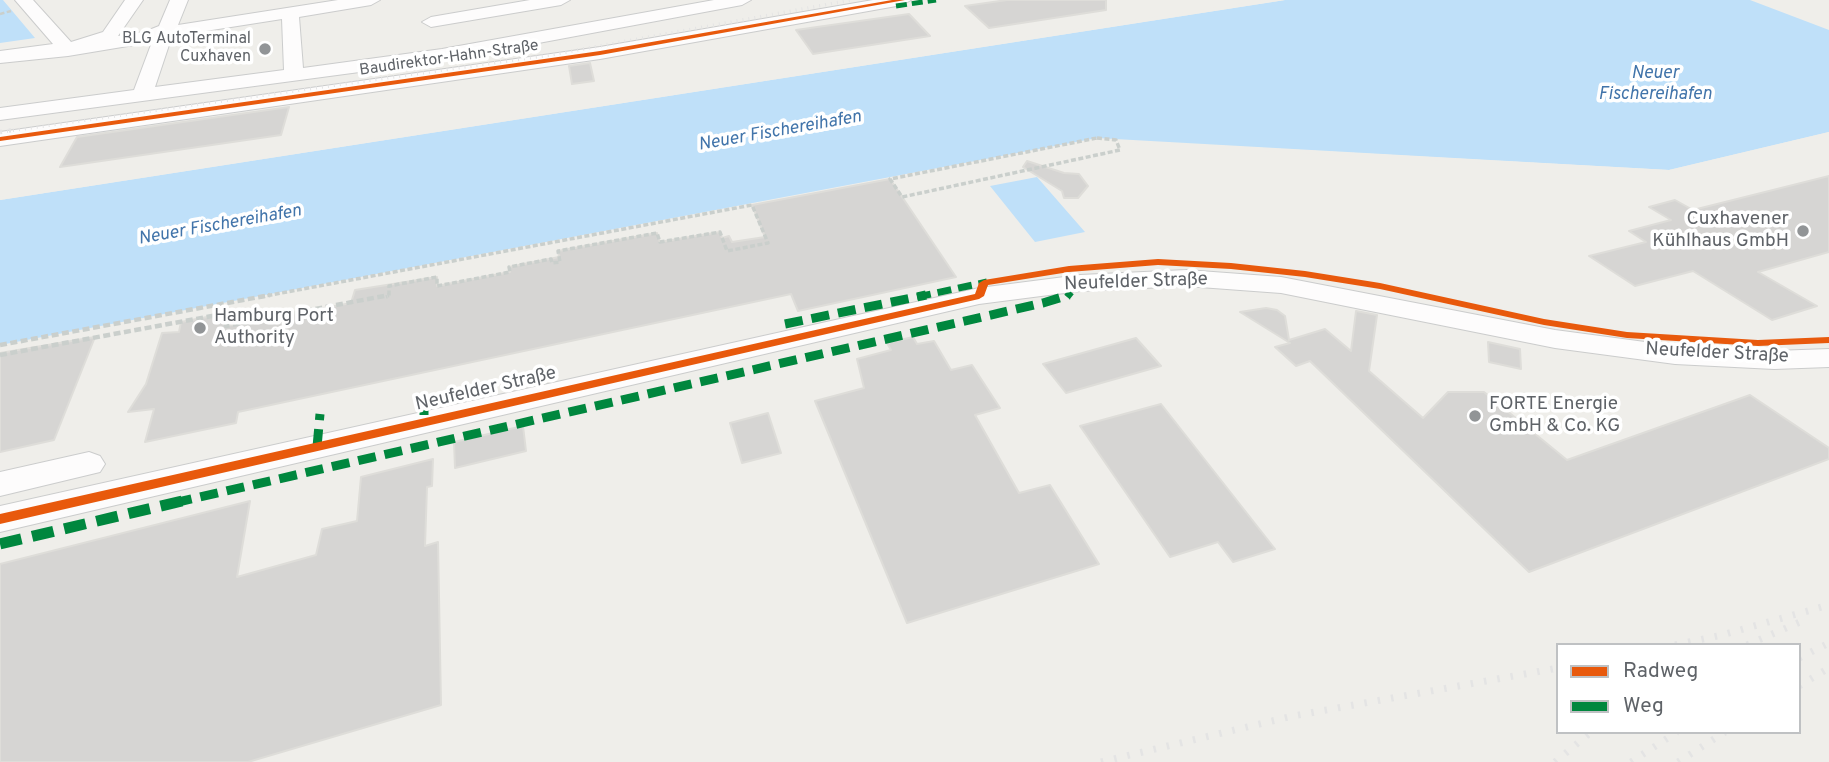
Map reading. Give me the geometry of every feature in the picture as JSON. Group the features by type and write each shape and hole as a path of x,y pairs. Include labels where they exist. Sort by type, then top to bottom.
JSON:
{"street":[{"path":"22,5 55,0"},
{"path":"66,48 109,36 134,0"},
{"path":"142,95 179,0"},
{"path":"0,57 165,34 371,0"},
{"path":"424,0 443,55"},
{"path":"431,22 561,0"},
{"path":"0,114 443,55 706,3 742,0"},
{"name":"Baudirektor-Hahn-Straße","path":"0,139 600,53 809,7 902,0"},
{"path":"22,5 66,48"},
{"path":"290,13 294,74"},
{"path":"0,126 27,122"},
{"name":"Neufelder Straße","path":"0,519 970,298 1113,280 1186,278 1281,285 1555,338 1675,355 1774,360 1829,358"},
{"path":"0,484 89,464 77,501"}],"path":[{"path":"0,14 22,5"},
{"path":"1097,138 1116,140 1120,150 902,197 895,187 890,179 1097,138"},
{"path":"0,345 752,205 768,243 727,251 719,232 660,243 657,233 558,251 560,262 552,263 551,259 509,267 510,272 438,286 438,277 413,281 389,286 389,296 251,322 226,326 228,313 0,355"}],"water":[{"path":"0,0 3,0 35,38 0,43"},
{"name":"Neuer Fischereihafen","path":"1285,0 1750,0 1829,30 1829,132 1669,170 1097,138 0,345 0,200"},
{"path":"1037,177 1085,232 1035,242 990,186"}],"pier":[{"path":"1263,0 1285,0 0,200 0,197"},
{"path":"1829,132 1829,136 1670,173 1117,143 1116,140 1669,170"}],"building":[{"path":"1007,0 1106,0 1106,10 989,28 965,6"},
{"path":"909,14 930,36 813,54 796,30"},
{"path":"590,63 594,81 572,84 569,66"},
{"path":"289,107 281,135 60,167 77,137"},
{"path":"1027,161 1064,173 1079,174 1088,186 1078,198 1064,198 1062,191 1023,167"},
{"path":"1829,176 1829,252 1758,272 1817,306 1772,320 1693,271 1635,286 1589,256 1646,242 1629,231 1671,220 1649,207 1675,200 1693,210"},
{"path":"890,179 956,277 798,311 791,294 238,412 236,423 145,442 154,409 128,412 146,384 162,333 179,332 181,322 228,313 226,326 351,303 355,290 437,277 437,286 510,272 509,267 559,257 558,251 657,233 660,242 720,232 722,238 729,236 732,242 765,237 752,205"},
{"path":"1266,308 1277,310 1285,316 1289,340 1325,329 1351,351 1356,311 1377,315 1369,371 1423,418 1448,392 1484,392 1567,460 1750,395 1829,448 1829,459 1529,572 1310,361 1296,366 1275,347 1290,343 1240,312"},
{"path":"95,337 54,440 0,452 0,353"},
{"path":"913,337 917,344 934,341 951,370 972,365 1000,408 975,415 1019,493 1050,485 1099,564 907,623 815,401 864,388 857,359 891,350 887,343"},
{"path":"1136,338 1161,366 1066,393 1043,364"},
{"path":"1488,342 1520,349 1521,369 1489,362"},
{"path":"1161,404 1275,549 1233,562 1218,542 1170,557 1080,426"},
{"path":"768,413 781,453 742,463 730,423"},
{"path":"523,426 526,451 455,468 454,442"},
{"path":"433,459 432,486 427,487 425,546 438,542 441,705 248,762 0,762 0,564 250,501 237,577 316,555 322,529 357,521 361,477"}],"railway":[{"path":"1,132 550,55 852,0"},
{"path":"0,132 13,130"},
{"path":"1684,643 1829,605"},
{"path":"1752,643 1800,622"},
{"path":"1801,657 1829,643"},
{"path":"1101,762 1293,716 1556,668"},
{"path":"1801,685 1829,668"},
{"path":"1555,762 1589,734"},
{"path":"1631,762 1674,734"},
{"path":"1678,762 1722,734"}],"marked path":[{"path":"896,6 936,0"},
{"path":"785,324 987,282"},
{"path":"0,544 1043,303 1067,297 1071,292"},
{"path":"424,397 424,422"},
{"path":"317,447 320,414"}],"cycle path":[{"path":"0,139 600,53 902,0"},
{"path":"0,519 979,296 984,283 1069,269 1158,262 1231,266 1380,286 1544,322 1627,335 1758,343 1829,340"}],"place":[{"name":"BLG AutoTerminal Cuxhaven","path":"265,49"},
{"name":"Cuxhavener Kühlhaus GmbH","path":"1803,231"},
{"name":"Hamburg Port Authority","path":"200,328"},
{"name":"FORTE Energie GmbH & Co. KG","path":"1475,416"}]}
